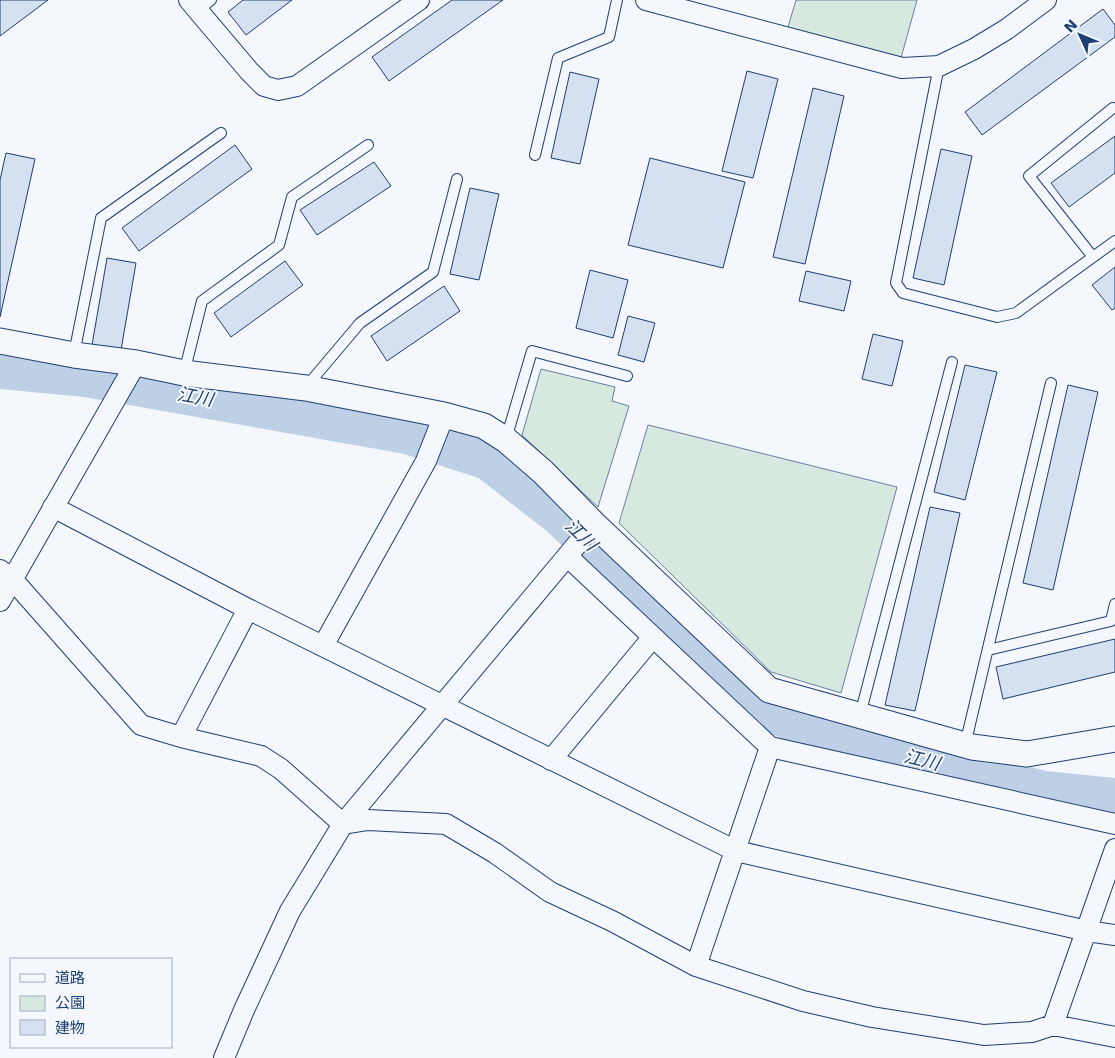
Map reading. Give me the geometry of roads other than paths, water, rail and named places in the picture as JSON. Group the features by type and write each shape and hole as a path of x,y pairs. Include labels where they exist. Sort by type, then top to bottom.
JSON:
{"street":[{"path":"200,3 248,71 264,86 278,90 297,86 419,0"},
{"path":"655,1 902,68 939,66 974,49 1007,29 1046,0"},
{"path":"0,341 74,355 136,363 184,373 306,388 484,426 506,440 543,472 594,524 769,690 965,746 1027,754 1115,739"},
{"path":"0,601 7,575 53,507 136,363"},
{"path":"323,646 426,461 444,416"},
{"path":"53,507 248,609 736,851 1087,931 1115,935"},
{"path":"224,1058 290,911 343,824 594,524"},
{"path":"567,556 770,747 1115,824"},
{"path":"7,575 141,725 181,737 261,756 281,769 343,824"},
{"path":"181,737 248,609"},
{"path":"551,760 653,637"},
{"path":"696,966 770,747"},
{"path":"343,824 368,820 446,824 496,853 550,892 612,921 696,966 803,1001 872,1017 984,1036 1032,1032 1053,1025 1115,1037"},
{"path":"1053,1025 1115,849"}],"lane":[{"path":"535,155 558,58 609,37 617,0"},
{"path":"939,66 896,283 903,293 998,317 1016,313 1115,241"},
{"path":"1093,257 1029,176 1113,108"},
{"path":"74,355 102,218 221,133"},
{"path":"184,373 202,301 279,245 292,196 368,145"},
{"path":"306,388 360,323 433,272 457,179"},
{"path":"506,440 532,351 626,376"},
{"path":"860,715 952,362"},
{"path":"965,746 1051,383"},
{"path":"988,650 1111,621 1115,604"}],"waterway":[{"name":"江川","path":"0,369 86,377 407,434 488,460 560,516 760,706 820,735 1044,791 1115,798"}]}
